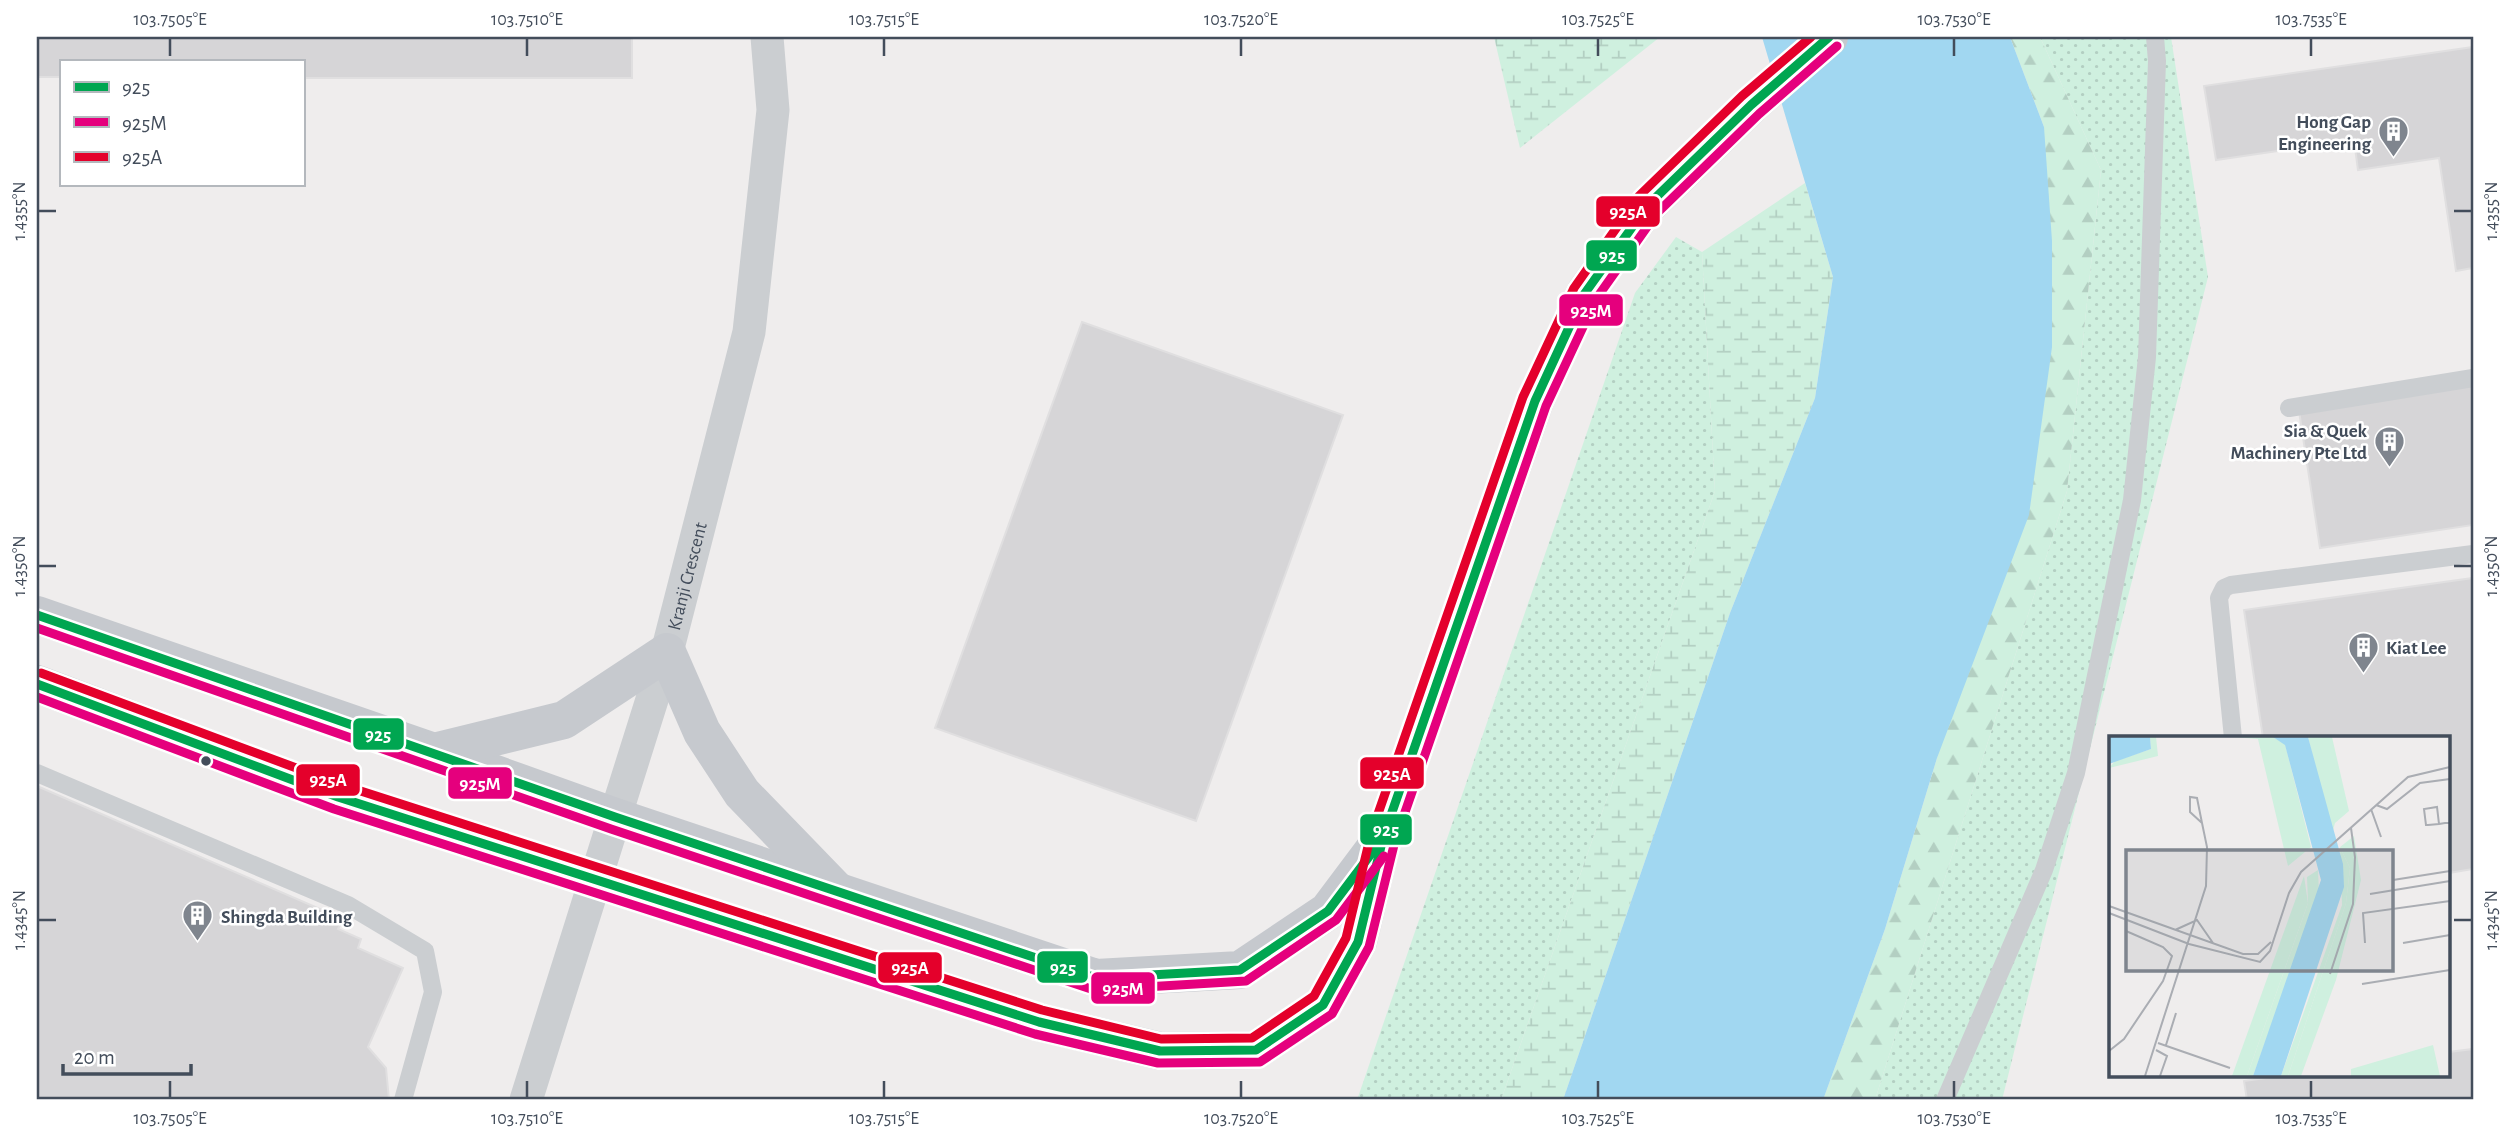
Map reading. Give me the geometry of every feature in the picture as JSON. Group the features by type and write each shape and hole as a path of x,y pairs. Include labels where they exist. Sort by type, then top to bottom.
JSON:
{"main road":[{"path":"37,684 338,797 1039,1023 1160,1051 1256,1050 1324,1005 1359,942 1383,838 1535,401 1585,293 1647,205 1751,105 1829,37"},
{"path":"37,615 615,817 1097,978 1240,970 1328,911 1383,838"},
{"path":"434,752 564,720 667,652 702,732 743,793 838,892"}],"street":[{"name":"Kranji Crescent","path":"526,1100 667,652 749,332 773,110 767,37"}],"lane":[{"path":"1945,1100 2044,870 2076,773 2132,500 2147,357 2157,61 2155,37"},
{"path":"2289,408 2473,378"},
{"path":"2233,736 2219,598 2224,588 2473,554"},
{"path":"37,773 348,905 425,951 433,992 403,1100"}],"green space":[{"path":"1494,37 1660,37 1520,148"},
{"path":"2010,37 2040,37 2101,170 2067,491 1875,1100 1823,1100 1885,929 1937,758 2044,127"},
{"path":"2040,37 2171,37 2208,277 2002,1100 1875,1100 2067,491 2101,170"},
{"path":"1805,183 1833,277 1815,398 1730,613 1563,1100 1501,1100 1715,491 1702,252"},
{"path":"1676,237 1702,252 1715,491 1501,1100 1357,1100 1635,293"}],"water":[{"path":"1762,37 2010,37 2044,127 2052,241 2052,347 2029,515 1937,758 1885,929 1823,1100 1563,1100 1730,613 1815,398 1833,277"}],"building":[{"path":"37,37 632,37 632,78 304,78 304,60 60,60 60,77 37,77"},
{"name":"Hong Gap Engineering","path":"2473,47 2473,268 2456,271 2439,158 2358,170 2354,140 2216,160 2204,86"},
{"path":"1082,322 1343,415 1196,821 935,728"},
{"name":"Sia & Quek Machinery Pte Ltd","path":"2473,384 2473,525 2320,548 2299,411"},
{"name":"Kiat Lee","path":"2473,578 2473,869 2450,873 2450,736 2263,736 2244,610"},
{"name":"Shingda Building","path":"37,786 343,919 338,929 361,939 358,948 403,968 368,1047 386,1068 389,1100 37,1100"},
{"path":"2473,1049 2473,1100 2247,1100 2244,1081 2266,1078 2450,1078 2450,1052"}],"transit line":[{"name":"925A","path":"41,673 342,785 1042,1010 1161,1039 1252,1038 1314,996 1346,938 1371,834 1523,397 1574,288 1639,196 1742,96 1811,37"},
{"name":"925","path":"37,684 338,797 1039,1022 1160,1051 1256,1050 1323,1005 1358,942 1383,838 1535,401 1585,293 1648,205 1751,105 1829,37"},
{"name":"925M","path":"37,697 334,809 1035,1034 1158,1063 1260,1062 1332,1014 1369,947 1395,841 1546,406 1596,299 1657,213 1759,114 1837,46"},
{"name":"925","path":"37,615 615,817 1096,978 1240,970 1328,911 1374,850"},
{"name":"925M","path":"37,628 611,829 1094,990 1246,981 1336,920 1384,856"}],"place":[{"name":"Hong Gap Engineering","path":"2394,159"},
{"name":"Sia & Quek Machinery Pte Ltd","path":"2390,468"},
{"name":"Kiat Lee","path":"2363,674"},
{"name":"Shingda Building","path":"198,943"}]}
